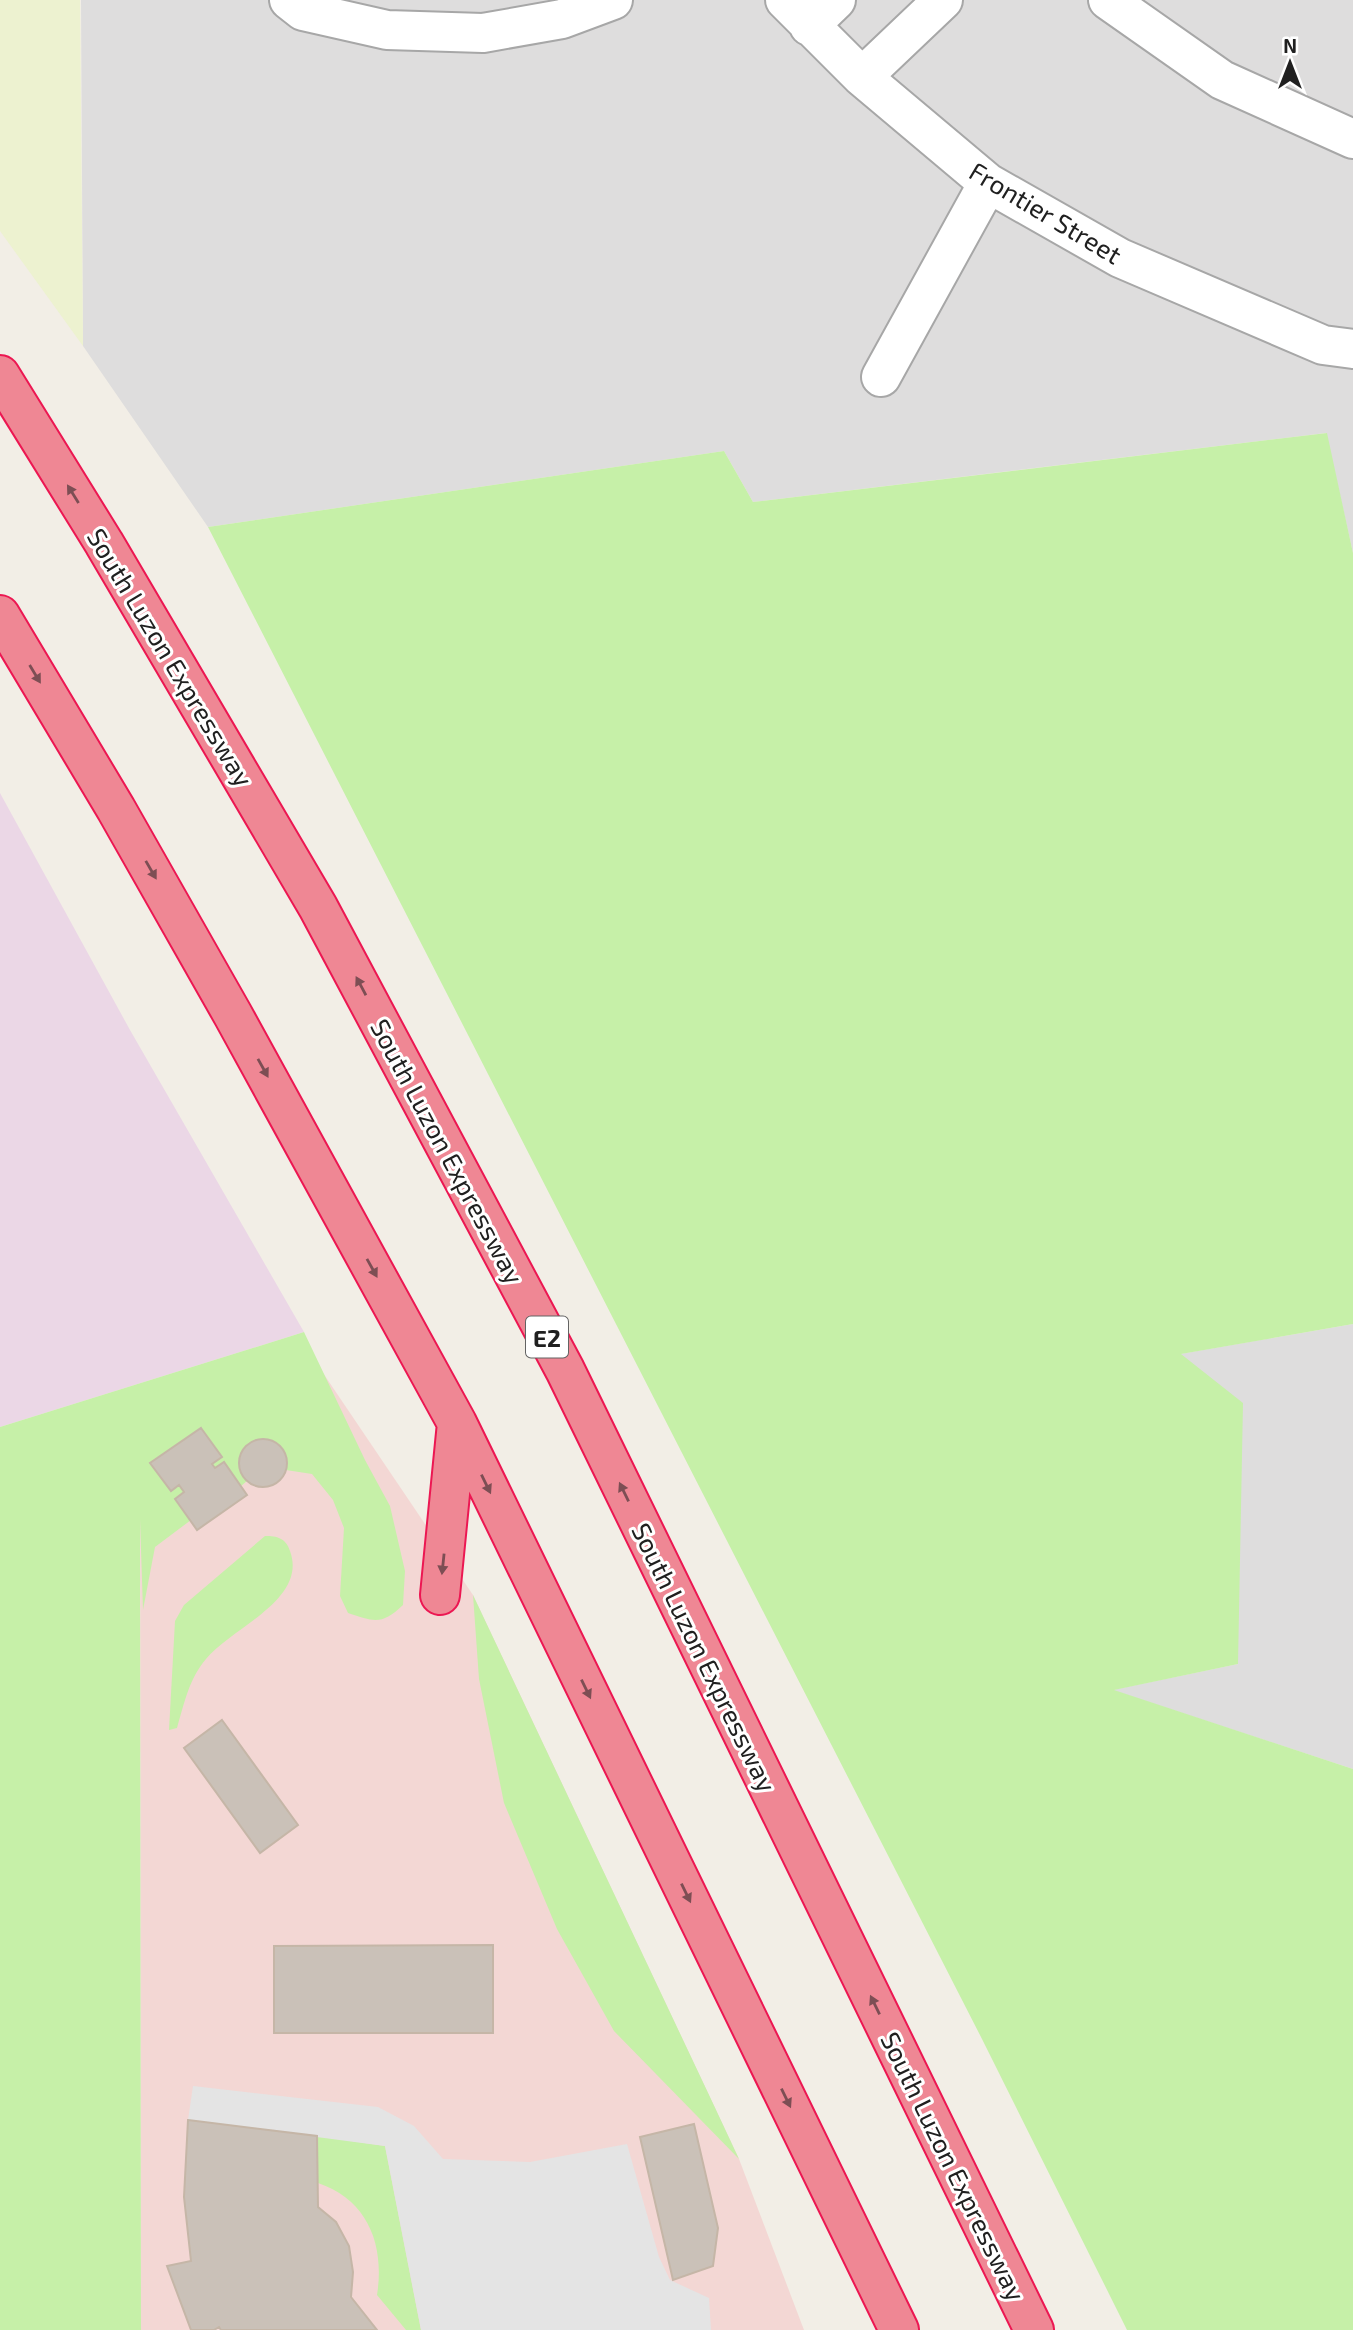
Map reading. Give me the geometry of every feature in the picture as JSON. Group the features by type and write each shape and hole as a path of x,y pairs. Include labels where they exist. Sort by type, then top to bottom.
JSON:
{"highway":[{"name":"South Luzon Expressway","path":"0,375 104,543 318,906 571,1382 1034,2330"},
{"path":"0,615 116,809 227,1003 457,1423 899,2330"},
{"path":"440,1595 457,1423"}],"street":[{"path":"289,0 303,11 387,30 483,33 562,19 612,0"},
{"path":"862,77 943,0"},
{"path":"1108,0 1223,80 1353,139"},
{"name":"Frontier Street","path":"810,9 862,77 988,183 1120,258 1323,345 1353,349"},
{"path":"881,377 988,183"}],"shaded area":[{"path":"81,0 1353,0 1353,553 1326,433 753,502 724,451 208,527 83,346"},
{"path":"0,793 130,1030 304,1332 0,1427"},
{"path":"1353,1324 1353,1769 1112,1690 1238,1664 1180,1354"},
{"path":"323,1373 473,1595 739,2159 804,2330 141,2330 140,1439"},
{"path":"193,2086 378,2107 414,2126 443,2159 530,2162 627,2144 659,2257 670,2280 709,2298 711,2330 421,2330 385,2146 188,2120"}],"green space":[{"path":"0,0 80,0 83,346 0,231"},
{"path":"1327,433 1353,553 1353,1324 1181,1354 1243,1403 1238,1664 1114,1690 1353,1769 1353,2330 1127,2330 982,2039 208,527 724,451 753,502"},
{"path":"304,1332 390,1506 405,1571 403,1605 389,1616 378,1620 348,1613 340,1596 344,1528 333,1500 312,1474 286,1470 285,1454 279,1444 268,1440 247,1446 240,1454 240,1466 247,1481 241,1486 224,1462 215,1468 212,1464 221,1457 151,1463 170,1490 179,1485 184,1492 191,1520 155,1547 143,1610 140,1519 141,2330 0,2330 0,1427"},
{"path":"265,1536 280,1539 290,1551 293,1568 288,1584 278,1599 264,1612 206,1659 191,1683 177,1728 169,1730 175,1621 184,1605"},
{"path":"473,1595 739,2159 614,2031 557,1929 504,1803 479,1679"},
{"path":"317,2136 385,2146 421,2330 406,2330 377,2295 379,2277 375,2242 361,2213 335,2191 318,2183"}],"building":[{"path":"201,1428 222,1457 212,1464 215,1468 224,1462 247,1495 197,1530 175,1499 184,1492 179,1485 171,1491 150,1463"},
{"path":"263,1439 280,1446 287,1463 280,1480 263,1487 246,1480 239,1463 246,1446"},
{"path":"222,1720 298,1825 260,1853 184,1748"},
{"path":"493,1945 493,2033 274,2033 274,1946"},
{"path":"188,2120 317,2136 318,2207 336,2222 349,2246 353,2272 351,2297 377,2330 221,2330 219,2327 214,2330 191,2330 167,2266 191,2261 184,2197"},
{"path":"694,2124 718,2228 713,2266 673,2280 640,2137"}]}
